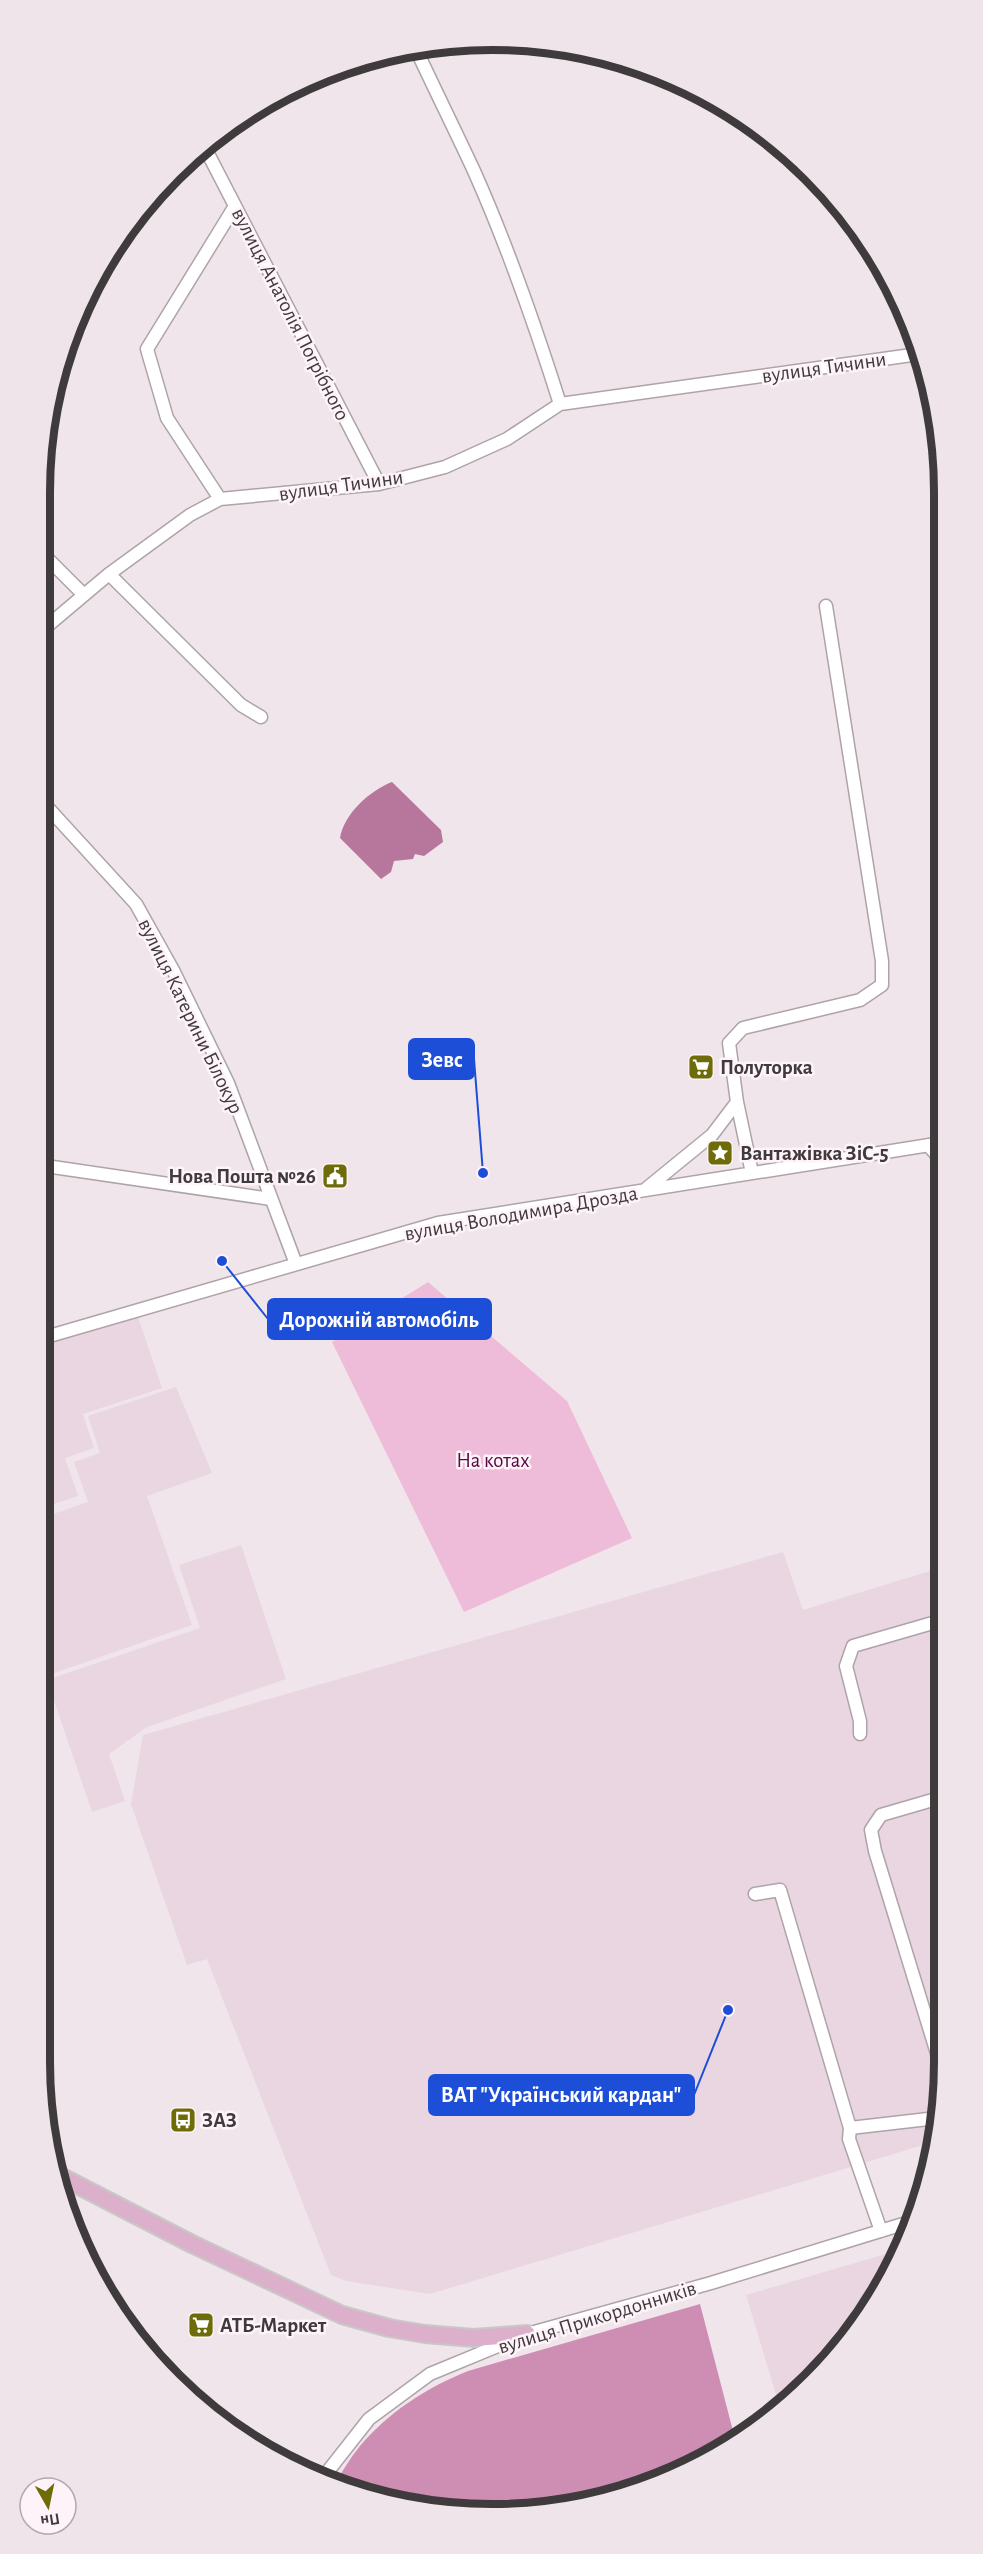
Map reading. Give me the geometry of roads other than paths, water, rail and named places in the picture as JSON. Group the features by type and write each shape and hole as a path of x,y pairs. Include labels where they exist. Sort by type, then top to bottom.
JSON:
{"main road":[{"path":"66,2179 192,2244 342,2315 389,2328 425,2334 474,2338 527,2334"}],"street":[{"path":"419,56 475,173 513,266 536,326 560,404"},
{"name":"вулиця Анатолія Погрібного","path":"208,153 379,484"},
{"path":"220,499 167,418 147,349 235,207"},
{"name":"вулиця Тичини","path":"50,624 110,574 190,515 220,499 379,484 445,467 507,439 560,404 911,353"},
{"path":"50,561 84,595"},
{"path":"110,574 241,705 261,717"},
{"path":"752,1173 736,1102 729,1043 743,1028 860,1000 882,985 882,961 826,606"},
{"name":"вулиця Катерини Білокур","path":"50,810 136,904 174,972 228,1083 296,1264"},
{"path":"644,1190 712,1135 736,1102"},
{"name":"вулиця Володимира Дрозда","path":"50,1336 438,1223 934,1144"},
{"path":"928,1145 934,1152"},
{"path":"50,1167 272,1199"},
{"path":"860,1734 860,1722 846,1666 853,1646 934,1623"},
{"path":"934,1800 881,1815 871,1830 874,1851 934,2035"},
{"path":"755,1894 780,1890 850,2127 849,2139 881,2231"},
{"path":"850,2127 930,2119"},
{"name":"вулиця Прикордонників","path":"327,2473 369,2419 430,2374 527,2334 711,2283 903,2224"}],"place":[{"name":"Полуторка","path":"701,1067"},
{"name":"Вантажівка ЗіС-5","path":"720,1153"},
{"name":"Зевс","path":"483,1173"},
{"name":"Нова Пошта №26","path":"335,1176"},
{"name":"Дорожній автомобіль","path":"222,1261"},
{"name":"ВАТ \"Український кардан\"","path":"728,2010"},
{"name":"ЗАЗ","path":"183,2120"},
{"name":"АТБ-Маркет","path":"201,2325"}],"park label":[{"name":"На котах","path":"493,1460"}]}
